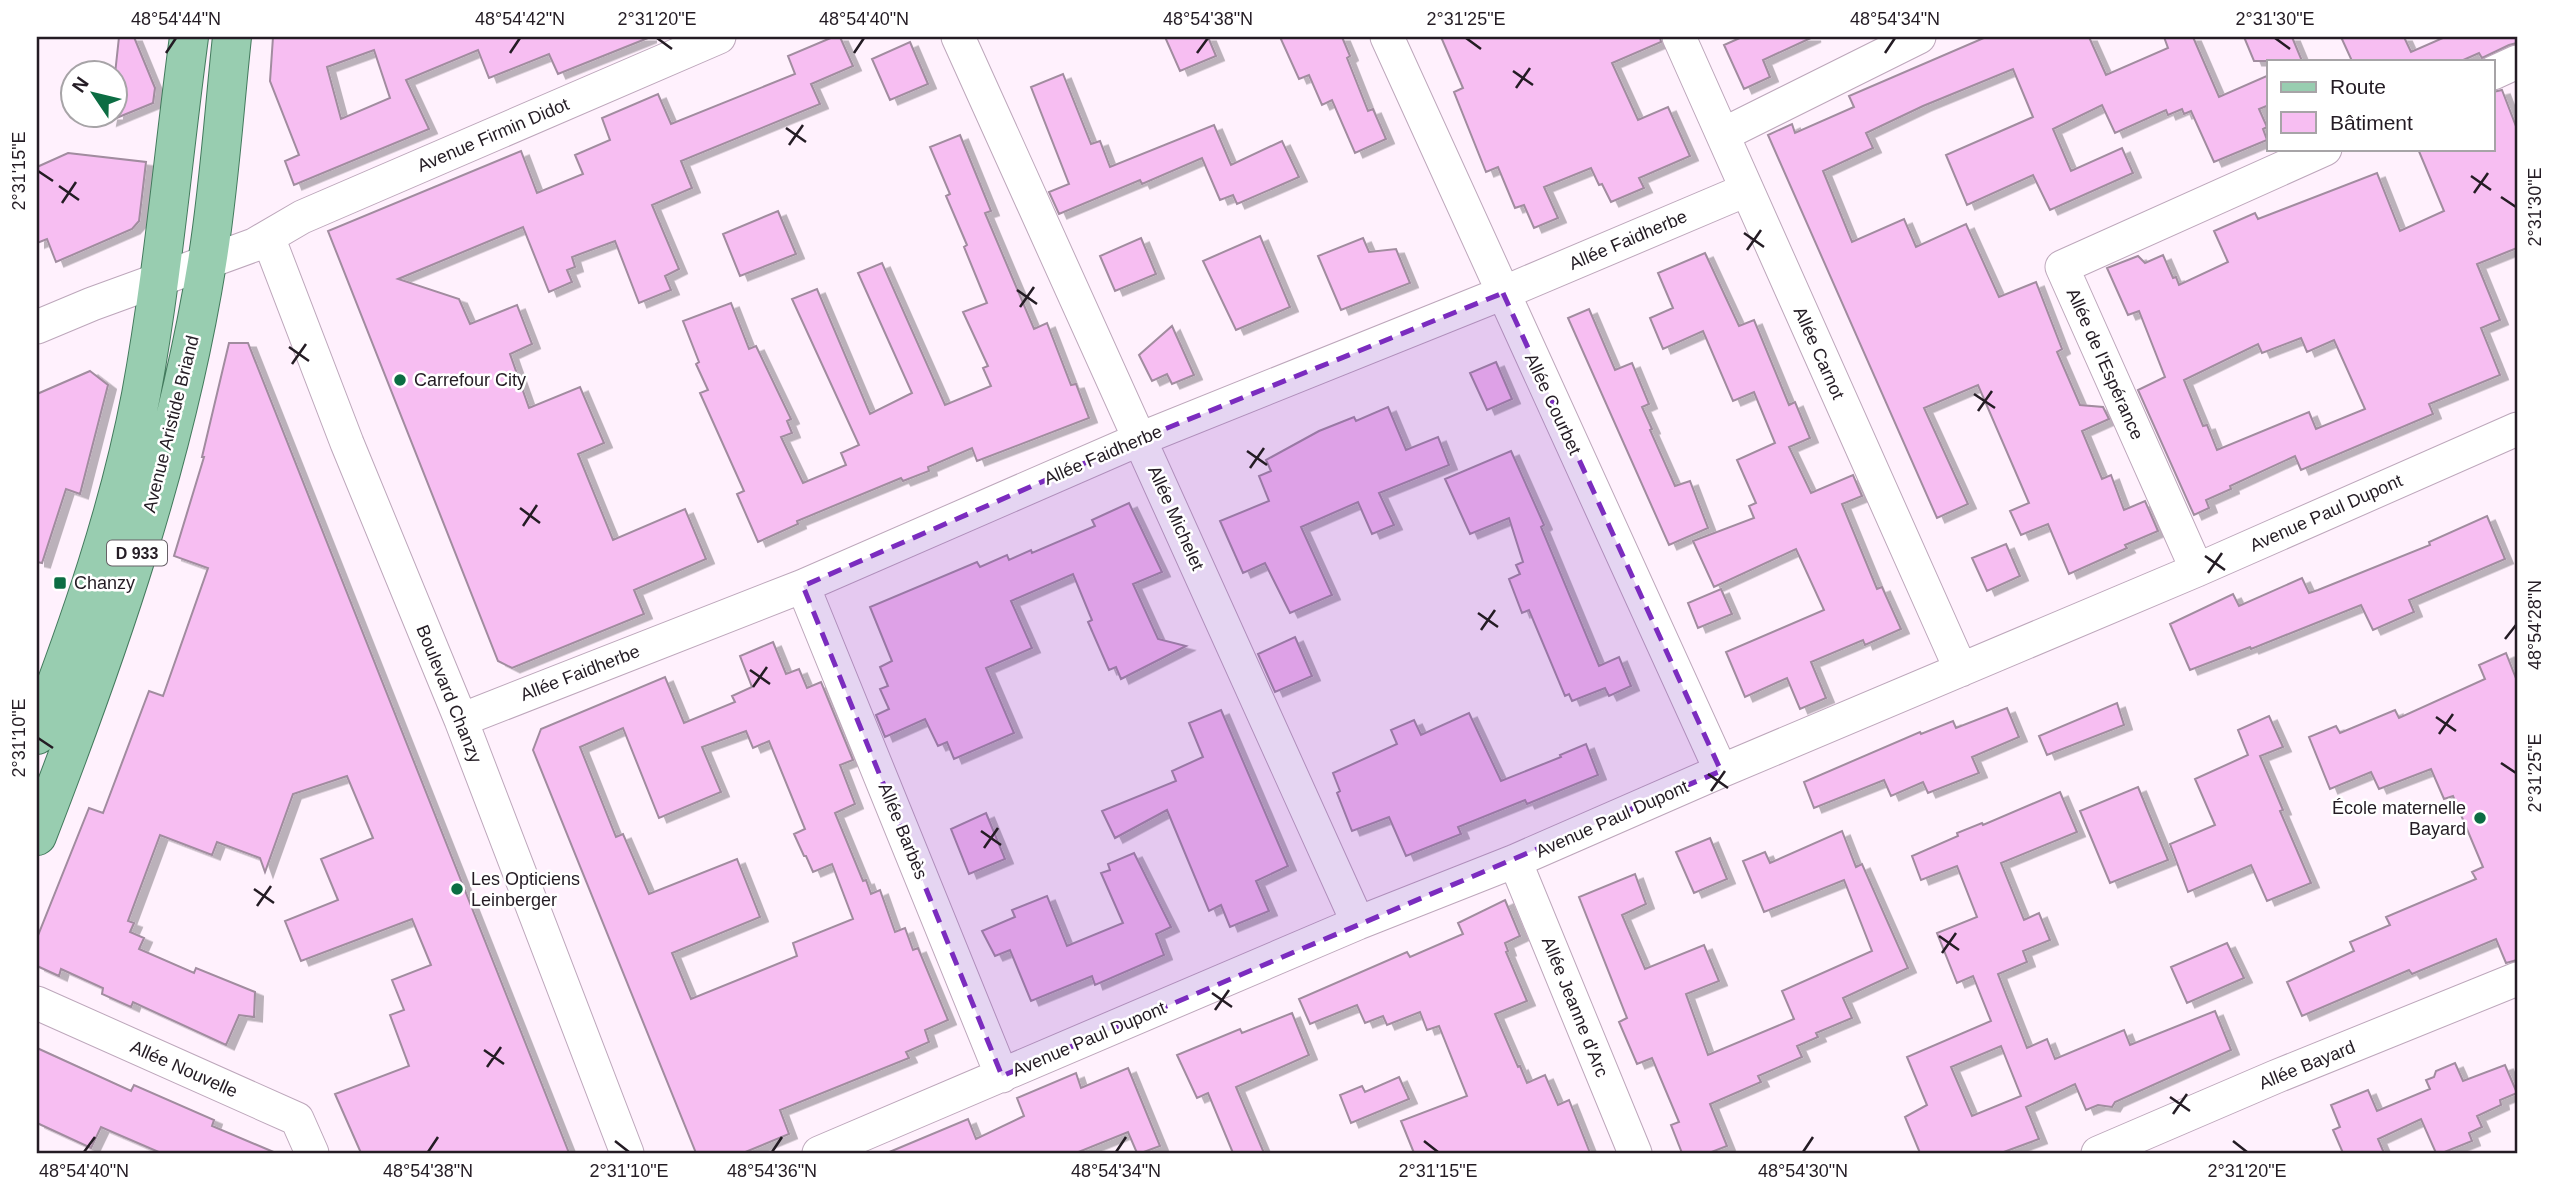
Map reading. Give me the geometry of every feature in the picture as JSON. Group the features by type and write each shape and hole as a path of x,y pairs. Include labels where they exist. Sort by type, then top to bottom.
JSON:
{"main road":[{"name":"Avenue Aristide Briand","path":"37,836 83,718 144,532 173,430 208,262 232,37"},
{"name":"Avenue Aristide Briand","path":"37,735 85,601 119,486 141,396 160,279 187,55"}],"street":[{"path":"168,37 187,55"},
{"name":"Avenue Firmin Didot","path":"37,327 254,245 303,217 719,37"},
{"name":"Allée Michelet","path":"958,37 1358,923"},
{"name":"Allée Courbet","path":"1387,37 1721,771"},
{"name":"Allée Carnot","path":"1679,37 1961,670"},
{"path":"1724,134 1919,37"},
{"path":"2494,73 2517,62"},
{"name":"Allée de l'Espérance","path":"2197,570 2062,267 2323,150"},
{"name":"Allée Faidherbe","path":"461,720 803,586 1140,439 1503,293 1746,190"},
{"name":"Boulevard Chanzy","path":"268,237 347,443 461,720 627,1153"},
{"name":"Avenue Paul Dupont","path":"819,1153 1358,923 1515,861 2197,570 2517,429"},
{"name":"Allée Barbès","path":"803,586 1002,1076"},
{"name":"Allée Jeanne d'Arc","path":"1515,861 1635,1153"},
{"name":"Allée Bayard","path":"2098,1153 2275,1077 2517,979"},
{"name":"Allée Nouvelle","path":"37,1003 297,1119 312,1153"}],"highlighted area":[{"path":"1503,293 1721,771 1002,1076 803,586 1140,439"}],"building":[{"path":"119,37 134,37 155,88 153,103 130,112 130,60 117,60"},
{"path":"273,37 648,37 558,74 549,54 489,78 478,50 406,80 429,129 294,185 285,161 299,155 270,81","holes":["374,50 390,98 341,119 327,67"]},
{"path":"833,37 840,37 853,66 811,84 820,104 681,161 692,188 652,205 679,269 665,276 671,290 639,303 615,241 572,257 575,267 567,270 572,282 549,292 523,227 398,279 459,299 470,324 517,305 532,344 510,354 529,408 580,387 604,443 578,454 613,540 685,509 706,559 634,590 644,614 512,668 498,661 328,231 521,151 537,193 583,174 575,155 610,140 602,118 658,94 671,124 795,74 788,56"},
{"path":"1165,37 1208,37 1216,56 1180,71"},
{"path":"1280,37 1342,37 1350,56 1347,58 1368,111 1373,109 1386,139 1355,153 1332,100 1322,105 1309,75 1299,79"},
{"path":"1441,37 1660,37 1661,42 1612,63 1638,120 1668,107 1690,156 1639,178 1644,188 1611,202 1591,168 1544,187 1558,218 1534,228 1524,205 1515,208 1498,167 1486,172 1454,92 1463,88"},
{"path":"1742,37 1813,37 1763,60 1770,77 1744,89 1724,45"},
{"path":"1986,37 2089,37 2106,75 2168,48 2164,37 2193,37 2219,97 2267,76 2267,106 2259,109 2267,127 2263,129 2267,140 2214,162 2191,111 2184,114 2182,109 2168,115 2166,110 2115,133 2102,105 2053,129 2071,171 2122,148 2133,173 2050,210 2033,175 1967,205 1946,155 2033,117 2013,69 1866,133 1873,148 1823,171 1852,242 1904,219 1916,247 1966,224 1999,297 2036,282 2062,349 2057,352 2080,405 2103,407 2109,419 2082,431 2102,479 2111,475 2124,510 2145,501 2158,531 2069,574 2048,524 2021,535 2010,511 2029,503 1978,385 1924,408 1968,504 1937,518 1768,135 1792,124 1795,133 1854,107 1849,96"},
{"path":"2244,37 2292,37 2302,60 2267,60 2254,61"},
{"path":"2341,37 2404,37 2411,52 2445,37 2517,37 2517,43 2482,58 2479,53 2463,60 2352,60"},
{"path":"910,42 928,84 890,100 872,59"},
{"path":"1063,74 1091,144 1100,141 1110,167 1214,125 1231,165 1282,141 1299,177 1237,204 1233,195 1220,200 1202,158 1142,184 1140,180 1059,214 1049,192 1069,184 1031,87"},
{"path":"2502,90 2517,129 2517,248 2477,264 2500,320 2481,328 2500,375 2429,404 2433,414 2301,470 2295,456 2206,500 2209,508 2194,515 2138,390 2165,377 2139,311 2128,315 2107,268 2138,256 2145,263 2163,255 2179,285 2228,262 2214,231 2255,213 2258,219 2377,173 2400,231 2444,211 2418,150 2494,150 2494,92","holes":["2301,338 2307,352 2334,340 2365,409 2316,429 2309,412 2217,450 2207,425 2203,426 2184,380 2258,344 2262,353"]},
{"path":"960,135 991,211 985,213 1034,329 1047,323 1071,385 1076,384 1089,418 977,461 972,448 928,467 929,471 903,481 901,478 797,521 798,524 758,542 737,494 744,491 700,393 708,390 696,364 699,362 683,321 731,303 749,349 756,346 791,419 787,421 792,433 781,437 803,483 846,465 841,453 859,445 792,299 817,289 870,414 912,393 858,273 882,263 945,405 991,386 983,368 988,366 963,312 987,303 946,196 950,194 930,147"},
{"path":"68,153 146,162 139,221 132,229 56,262 47,239 37,243 37,167"},
{"path":"778,211 796,254 740,276 723,234"},
{"path":"1260,236 1290,307 1236,330 1203,261"},
{"path":"1141,238 1156,274 1115,291 1100,256"},
{"path":"1363,238 1369,252 1396,249 1410,283 1341,310 1318,256"},
{"path":"1705,253 1739,326 1754,320 1789,405 1795,402 1810,438 1789,447 1811,493 1853,475 1862,496 1842,504 1877,589 1882,587 1901,629 1865,645 1863,640 1811,662 1826,698 1800,709 1787,678 1745,697 1726,652 1824,610 1796,549 1714,587 1693,541 1754,518 1749,506 1756,503 1737,460 1775,443 1754,392 1733,401 1703,331 1663,349 1650,318 1673,308 1658,273"},
{"path":"1589,309 1615,370 1632,363 1649,404 1642,407 1652,429 1650,430 1675,486 1690,481 1708,528 1669,545 1568,318"},
{"path":"1172,326 1194,375 1172,384 1167,374 1152,381 1139,355"},
{"path":"229,343 248,343 569,1153 361,1153 335,1094 409,1066 390,1015 404,1010 392,980 431,965 412,919 301,961 285,921 338,900 321,859 373,838 347,776 293,794 265,872 260,858 217,842 212,855 160,835 128,921 134,923 130,932 144,938 139,949 194,973 196,968 255,992 254,1017 239,1015 226,1045 133,1002 131,1007 102,994 103,988 61,969 59,976 37,966 37,938 89,808 103,813 149,691 163,696 208,568 174,556 204,457"},
{"path":"1496,362 1512,399 1487,410 1470,373"},
{"path":"90,371 108,385 80,494 66,489 42,563 37,562 37,394"},
{"path":"1388,407 1406,450 1438,437 1449,465 1379,493 1394,525 1372,534 1358,502 1301,527 1332,595 1290,613 1265,563 1243,573 1220,521 1269,501 1259,476 1271,471 1266,460 1319,431 1354,417 1356,421"},
{"path":"1511,451 1544,525 1541,527 1599,666 1619,657 1631,686 1609,696 1605,688 1572,701 1569,694 1565,696 1529,610 1522,613 1509,579 1520,574 1516,565 1523,562 1509,518 1470,534 1445,479"},
{"path":"1129,503 1162,572 1133,584 1158,639 1186,646 1121,679 1116,667 1109,670 1088,622 1092,620 1073,574 1011,601 1032,648 986,668 1014,733 954,759 947,742 938,746 925,719 885,737 876,715 889,709 880,689 888,686 880,667 892,661 870,607 977,562 980,567 1007,555 1009,560 1031,550 1032,553 1095,526 1092,520"},
{"path":"2487,516 2505,559 2409,600 2414,612 2373,630 2361,605 2190,670 2170,624 2233,594 2239,606 2302,578 2309,593 2318,590 2430,545 2429,542"},
{"path":"2006,544 2020,576 1987,591 1972,558"},
{"path":"1721,589 1732,614 1698,628 1688,603"},
{"path":"1295,637 1312,676 1275,692 1258,654"},
{"path":"773,642 786,674 799,669 807,688 821,682 853,760 840,765 855,804 835,813 863,881 866,880 871,894 880,890 895,932 905,928 913,950 918,948 948,1020 925,1030 929,1042 906,1052 909,1058 780,1110 789,1134 743,1153 696,1153 533,750 541,729 665,677 684,723 735,702 732,696 752,687 740,656","holes":["623,728 659,818 721,792 702,747 746,731 753,748 769,741 805,829 794,834 804,856 813,872 832,864 853,919 793,943 797,956 691,999 672,953 760,917 737,859 649,894 623,834 616,837 580,747"]},
{"path":"2506,653 2517,681 2517,960 2506,963 2496,939 2412,974 2409,970 2302,1016 2287,982 2354,951 2350,942 2390,925 2386,917 2476,879 2472,872 2483,867 2453,796 2444,799 2431,769 2379,789 2371,772 2330,789 2309,737 2336,726 2340,733 2395,710 2399,718 2485,679 2479,665"},
{"path":"2117,703 2124,725 2047,755 2039,736"},
{"path":"2007,708 2019,737 1972,757 1979,773 1928,793 1923,782 1891,796 1884,780 1814,808 1804,782 1920,732 1921,734 1953,721 1956,728"},
{"path":"1221,710 1288,866 1256,881 1269,911 1230,927 1221,905 1209,911 1167,810 1115,838 1102,811 1176,781 1172,771 1203,757 1189,723"},
{"path":"1469,713 1501,781 1586,744 1598,775 1527,804 1525,800 1458,827 1461,834 1406,856 1389,817 1352,831 1337,793 1340,791 1333,773 1397,744 1391,730 1414,720 1421,735"},
{"path":"2269,716 2283,747 2260,756 2311,883 2267,901 2251,865 2188,892 2170,844 2215,825 2195,779 2248,755 2238,730"},
{"path":"2138,787 2168,860 2110,883 2080,811"},
{"path":"2060,792 2077,832 2001,863 2024,920 2039,913 2050,940 2023,951 2027,962 1998,974 2027,1048 2047,1039 2055,1059 2124,1030 2130,1045 2215,1011 2231,1050 2115,1102 2112,1107 2098,1105 2086,1110 2075,1084 2026,1107 2039,1139 2001,1153 1920,1153 1905,1117 1927,1105 1907,1057 1991,1021 1973,976 1957,983 1937,933 1977,917 1957,866 1921,880 1912,856 1958,836 1957,833 1982,823 1983,825","holes":["2001,1046 2021,1096 1972,1116 1951,1067"]},
{"path":"986,813 1005,859 969,874 951,829"},
{"path":"1842,831 1856,867 1862,864 1908,968 1843,998 1852,1018 1816,1033 1818,1037 1797,1046 1802,1057 1758,1076 1761,1082 1710,1104 1727,1146 1709,1153 1682,1153 1671,1125 1679,1122 1652,1058 1637,1064 1619,1022 1627,1018 1579,897 1635,874 1646,904 1622,915 1645,969 1704,945 1719,981 1686,994 1708,1055 1794,1019 1782,991 1872,951 1844,880 1764,912 1743,861 1765,852 1770,863"},
{"path":"1710,838 1727,879 1694,893 1676,852"},
{"path":"1134,853 1171,927 1156,934 1164,955 1095,985 1092,976 1031,1001 1010,950 995,956 982,931 1015,917 1012,910 1047,896 1067,946 1123,923 1101,873 1110,870 1108,864"},
{"path":"1505,900 1520,936 1505,943 1506,952 1527,1001 1495,1014 1527,1083 1545,1075 1558,1105 1569,1100 1590,1153 1414,1153 1401,1121 1467,1096 1439,1026 1427,1030 1420,1012 1387,1025 1383,1016 1365,1023 1357,1005 1310,1024 1299,999 1407,952 1410,957 1463,934 1458,923"},
{"path":"2227,943 2244,978 2187,1003 2171,967"},
{"path":"1292,1013 1309,1055 1236,1087 1264,1153 1233,1153 1208,1093 1197,1098 1177,1055 1240,1029 1242,1033"},
{"path":"37,1048 131,1091 134,1085 214,1120 212,1126 276,1153 161,1153 101,1127 91,1148 37,1123"},
{"path":"2455,1063 2463,1081 2505,1065 2517,1093 2500,1100 2501,1105 2477,1116 2482,1127 2469,1133 2472,1141 2436,1153 2421,1119 2378,1139 2384,1153 2343,1153 2333,1130 2340,1127 2331,1105 2368,1090 2377,1111 2430,1089 2426,1080 2434,1077 2436,1071"},
{"path":"1128,1068 1160,1146 1141,1153 1137,1153 1128,1132 1076,1153 887,1153 968,1119 976,1139 1024,1116 1017,1098 1076,1073 1081,1088"},
{"path":"1399,1077 1409,1099 1351,1123 1340,1095 1362,1086 1365,1092"}],"place":[{"name":"Carrefour City","path":"400,380"},
{"name":"Chanzy","path":"60,583"},
{"name":"École maternelle Bayard","path":"2480,818"},
{"name":"Les Opticiens Leinberger","path":"457,889"}]}
